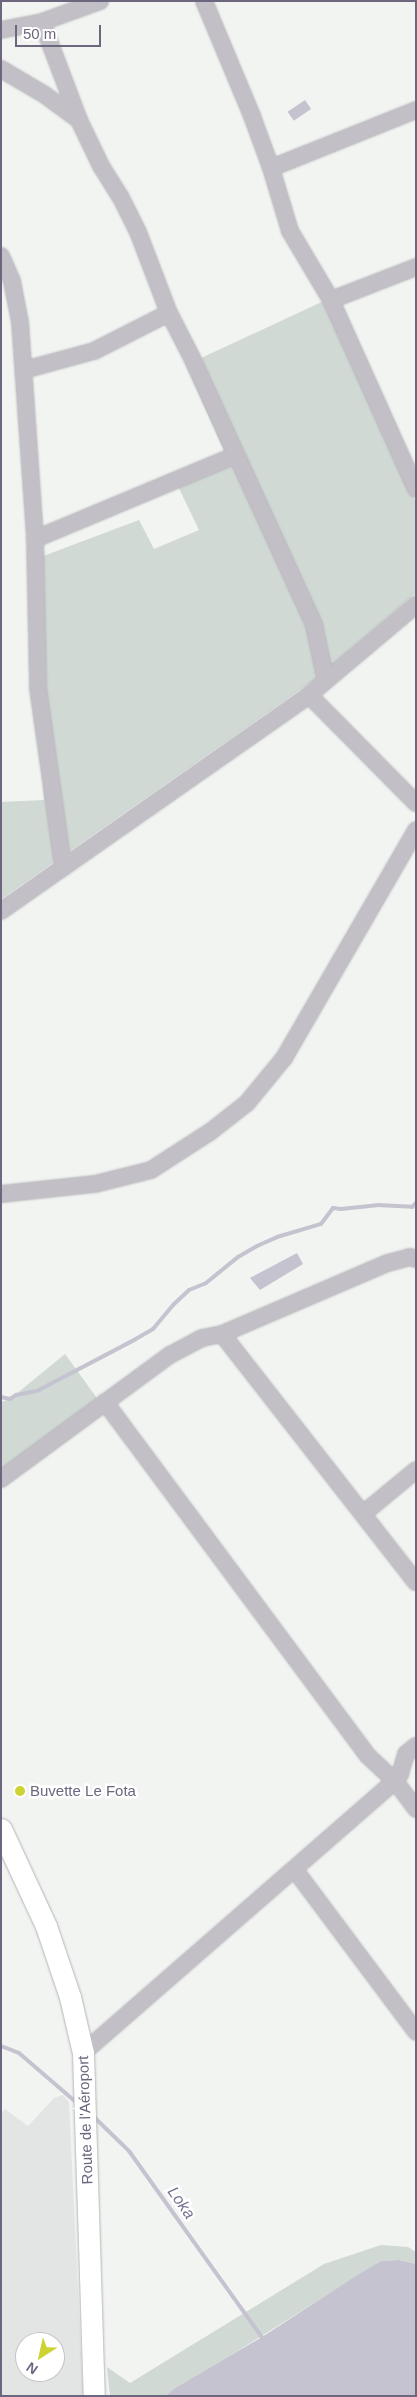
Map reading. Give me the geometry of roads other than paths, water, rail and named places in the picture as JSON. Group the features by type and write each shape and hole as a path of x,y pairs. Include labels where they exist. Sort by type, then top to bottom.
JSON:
{"main road":[{"name":"Route de l'Aéroport","path":"1,1829 46,1926 70,1997 83,2054 94,2396"}],"street":[{"path":"1,30 42,22 100,1"},
{"path":"204,1 271,168 290,231 331,300 416,489"},
{"path":"42,22 79,120 101,166 120,196 138,232 169,313 314,625 326,681"},
{"path":"1,69 45,95 79,120"},
{"path":"271,168 416,110"},
{"path":"1,256 12,281 20,322 35,539 38,688 63,867"},
{"path":"331,300 416,267"},
{"path":"24,370 94,351 169,313"},
{"path":"35,539 236,455"},
{"path":"1,911 309,695 416,605"},
{"path":"309,695 416,802"},
{"path":"1,1194 95,1184 151,1170 210,1132 247,1103 284,1058 416,830"},
{"path":"1,1479 170,1355 202,1338 222,1334 388,1264 410,1257 416,1259"},
{"path":"222,1334 364,1513 416,1582"},
{"path":"105,1402 368,1756 395,1781 416,1809"},
{"path":"364,1513 416,1470"},
{"path":"83,2054 395,1781 400,1774 406,1754 416,1746"},
{"path":"295,1870 416,2032"}],"waterway":[{"path":"1,1397 10,1399 16,1395 37,1391 134,1340 153,1329 173,1305 189,1290 206,1283 238,1257 277,1237 321,1224 333,1208 341,1209 377,1205 412,1207 416,1203"},
{"name":"Loka","path":"1,2046 19,2053 77,2103"},
{"name":"Loka","path":"94,2117 129,2151 265,2342"}],"place":[{"name":"Buvette Le Fota","path":"20,1791"}]}
